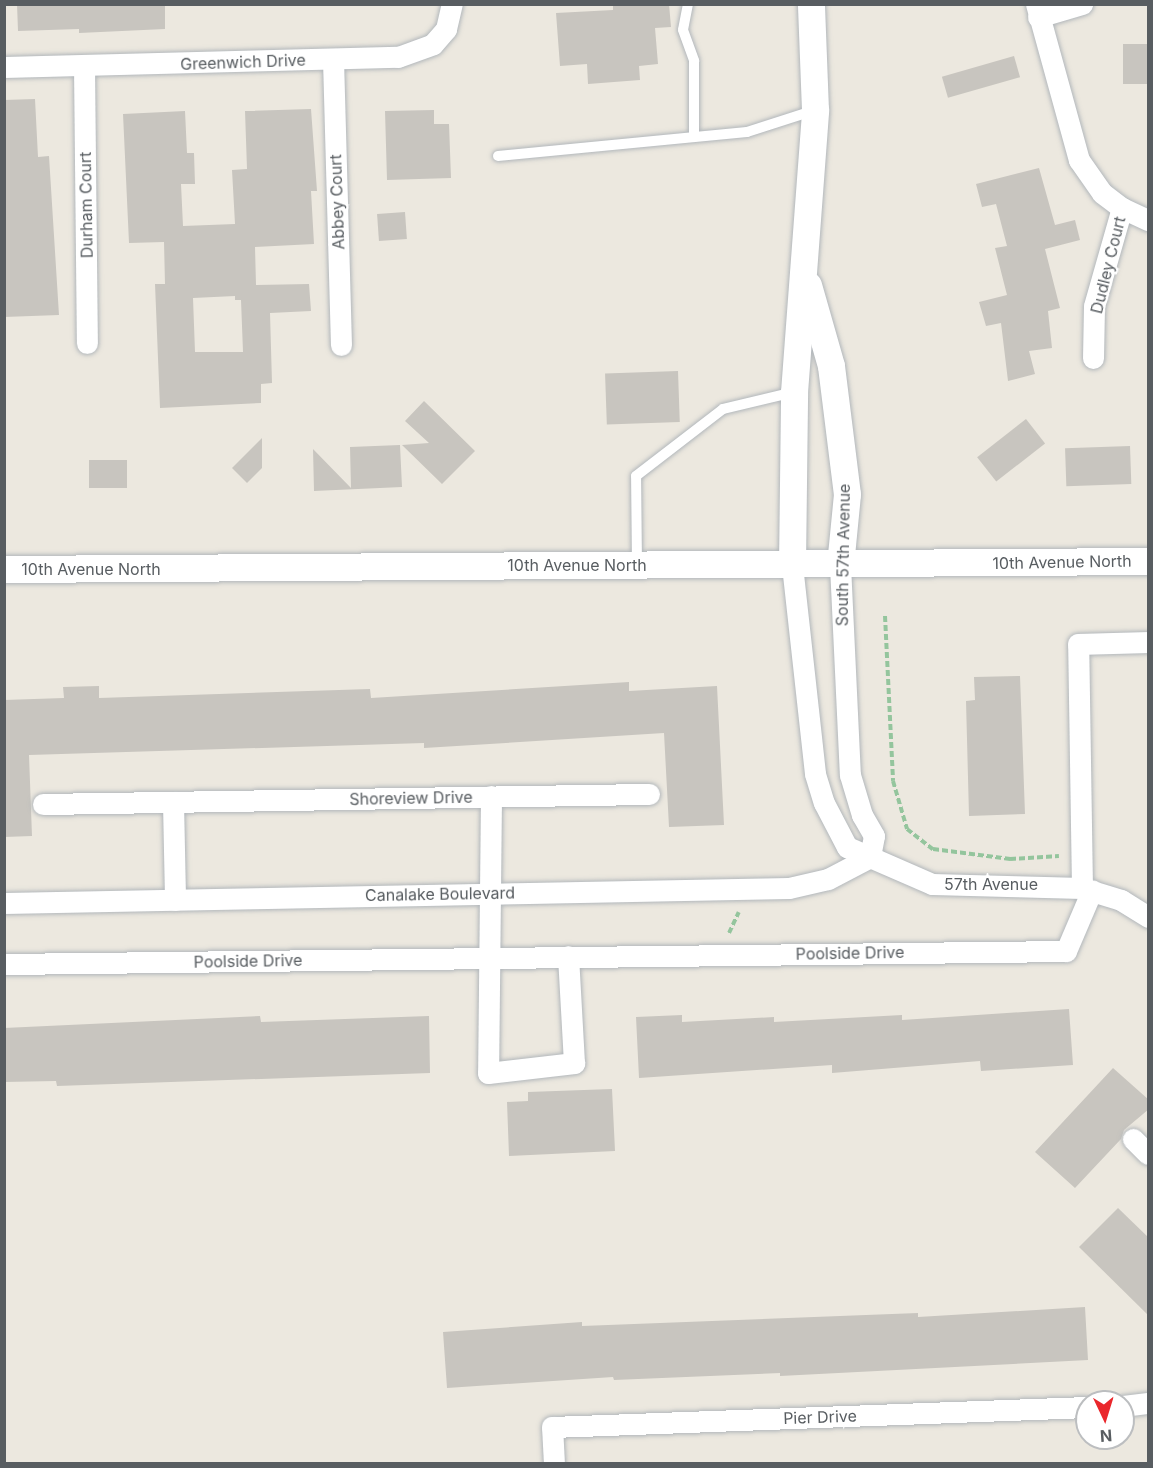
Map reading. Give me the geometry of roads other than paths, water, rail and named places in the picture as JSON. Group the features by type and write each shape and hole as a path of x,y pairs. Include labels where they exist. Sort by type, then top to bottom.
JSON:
{"street":[{"name":"Greenwich Drive","path":"4,67 333,59 417,53 433,44 446,29 452,4"},
{"name":"South 57th Avenue","path":"809,743 792,565 794,392 815,110 811,4"},
{"path":"1082,4 1037,10 1079,160 1102,193 1122,208 1149,220"},
{"name":"Abbey Court","path":"333,59 341,345"},
{"name":"Durham Court","path":"84,66 87,343"},
{"name":"Dudley Court","path":"1093,358 1094,306 1122,208"},
{"name":"South 57th Avenue","path":"803,267 831,366 847,494 840,565 847,740 854,794 874,836 870,857"},
{"name":"10th Avenue North","path":"4,569 840,565 1149,561"},
{"name":"Poolside Drive","path":"4,964 1066,951 1087,889 1078,644 1149,642"},
{"name":"57th Avenue","path":"809,743 824,803 847,847 932,884 1087,889 1121,900 1149,917"},
{"name":"Shoreview Drive","path":"43,804 649,794"},
{"path":"491,796 492,958 488,1073 574,1064 568,956"},
{"path":"173,802 175,900"},
{"name":"Canalake Boulevard","path":"4,903 809,886 870,857"},
{"path":"1133,1139 1149,1154"},
{"name":"Pier Drive","path":"554,1464 552,1427 1075,1407"}],"lane":[{"path":"688,4 683,30 694,61 694,137"},
{"path":"498,156 747,132 815,110"},
{"path":"637,565 636,476 723,409 794,392"}]}
